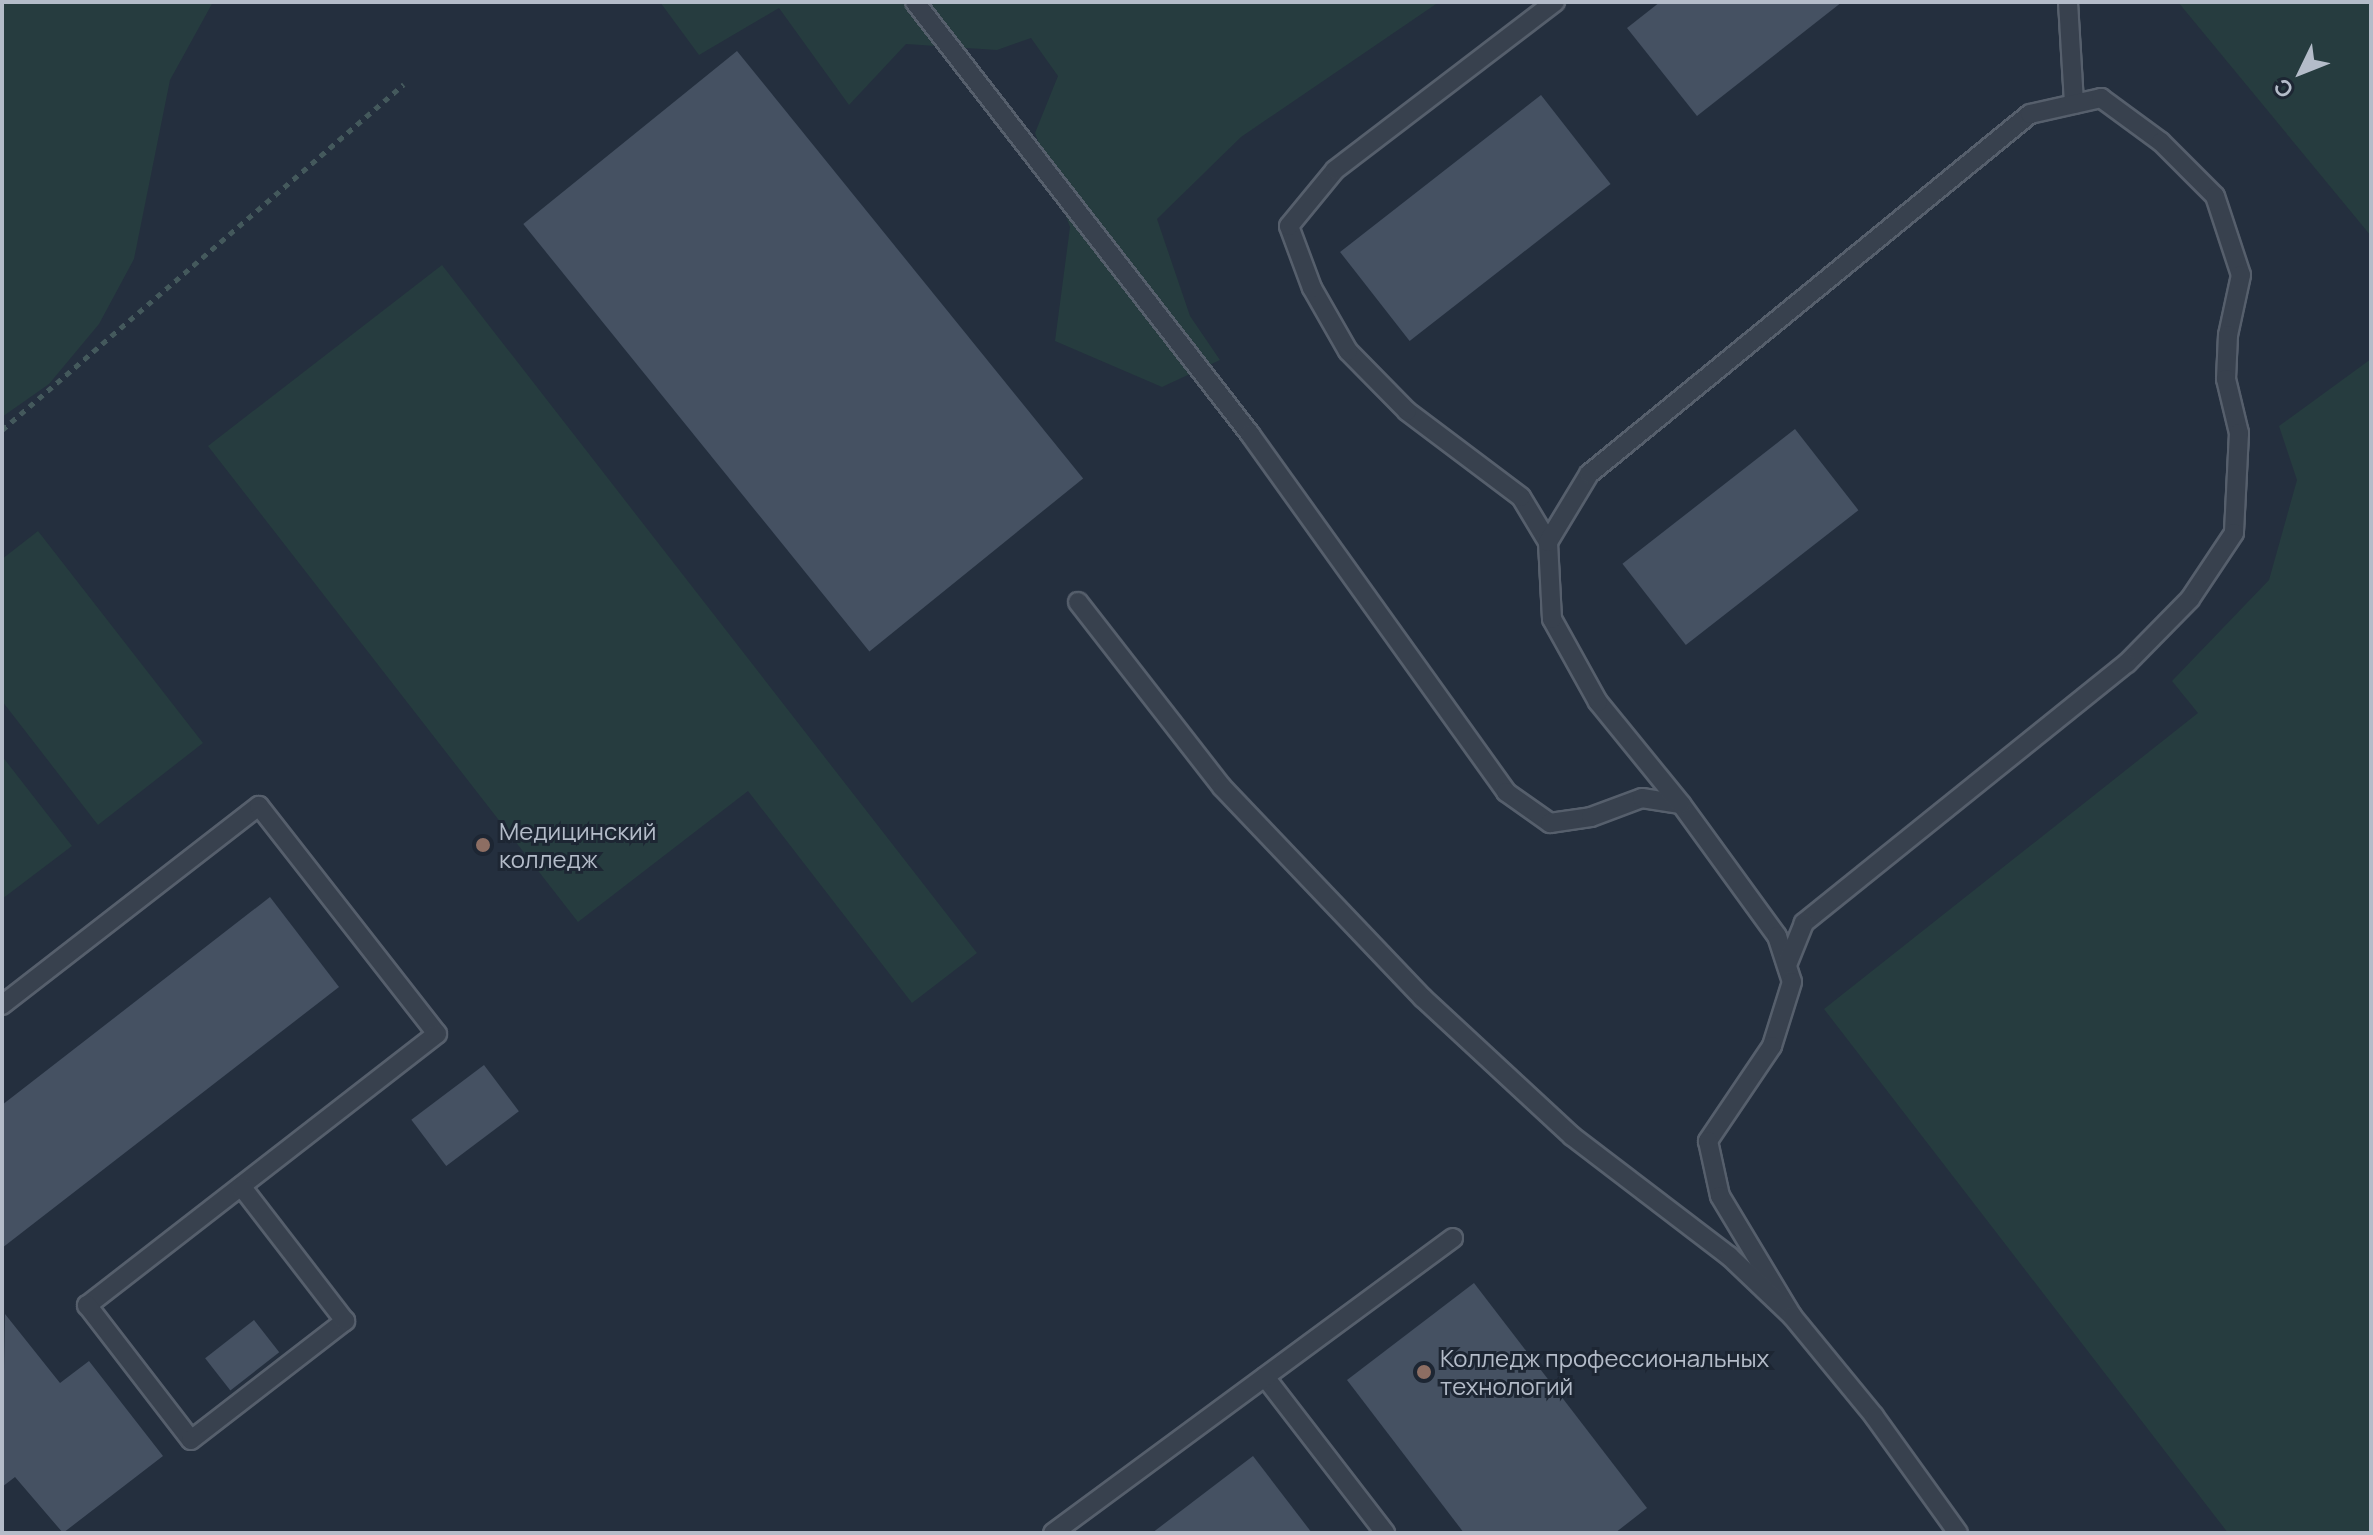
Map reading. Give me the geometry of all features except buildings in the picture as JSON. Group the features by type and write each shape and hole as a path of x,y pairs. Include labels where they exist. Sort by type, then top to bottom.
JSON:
{"lane":[{"path":"915,2 1184,345 1506,792 1550,823 1591,817 1642,798 1681,804"},
{"path":"1555,2 1335,170 1289,226 1312,288 1348,351 1407,411 1521,497 1548,542 1552,619 1598,702 1681,804 1777,936 1792,982 1772,1046 1708,1141 1720,1196 1792,1316"},
{"path":"2068,2 2074,104"},
{"path":"1548,542 1589,474 2030,114 2101,98 2161,142 2215,196 2241,275 2228,335 2226,379 2239,433 2234,533 2190,599 2127,663 1804,923 1787,965"},
{"path":"1078,602 1222,787 1423,998 1572,1136 1729,1256 1792,1316 1874,1416 1958,1533"},
{"path":"2,1005 259,806 437,1034 87,1305 191,1440 345,1321 241,1186"},
{"path":"1053,1533 1453,1238"},
{"path":"1265,1377 1385,1533"}],"path":[{"path":"2,430 404,84"}],"green space":[{"path":"2,2 213,2 170,80 134,259 99,324 49,384 2,417"},
{"path":"660,2 1439,2 1241,137 1157,219 1190,316 1220,360 1162,387 1055,341 1070,227 1035,133 1058,76 1031,38 997,50 906,44 849,105 779,8 699,55"},
{"path":"2178,2 2371,2 2371,236"},
{"path":"442,265 977,953 912,1003 748,791 578,922 208,446"},
{"path":"2371,359 2371,1533 2228,1533 1824,1009 2198,713 2172,681 2269,580 2297,480 2279,426"},
{"path":"38,531 203,743 98,825 2,701 2,559"},
{"path":"2,756 72,846 2,899"}],"place":[{"name":"Медицинский колледж","path":"483,845"},
{"name":"Колледж профессиональных технологий","path":"1424,1372"}]}
